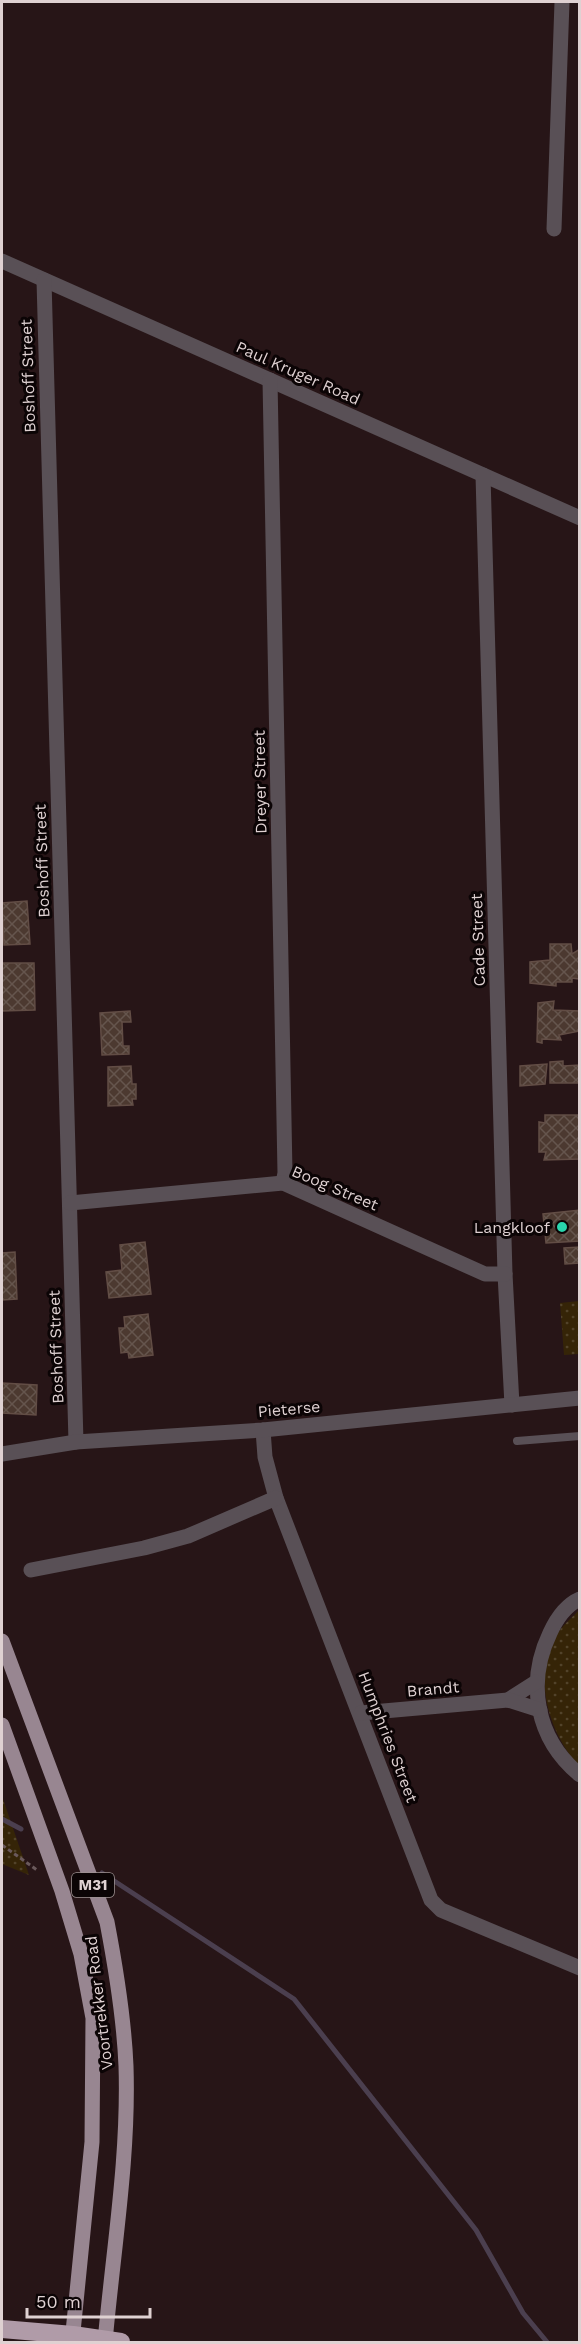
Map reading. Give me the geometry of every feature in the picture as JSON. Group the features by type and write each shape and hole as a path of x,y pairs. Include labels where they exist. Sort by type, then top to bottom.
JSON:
{"highway":[{"path":"2,2329 72,2339 111,2341"}],"main road":[{"name":"Voortrekker Road","path":"2,1641 107,1922 116,1971 126,2066 124,2141 111,2341"},
{"name":"Voortrekker Road","path":"2,1725 62,1891 81,1954 93,2018 92,2142 72,2339"}],"street":[{"path":"554,229 562,2"},
{"name":"Paul Kruger Road","path":"2,261 579,518"},
{"name":"Boshoff Street","path":"44,280 76,1442"},
{"name":"Dreyer Street","path":"270,380 285,1173 283,1183"},
{"name":"Cade Street","path":"483,475 505,1274 512,1405"},
{"name":"Boog Street","path":"70,1203 283,1183 485,1274 505,1274"},
{"name":"Pieterse","path":"2,1454 76,1442 263,1430 512,1405 579,1401"},
{"name":"Humphries Street","path":"263,1430 265,1456 276,1498 361,1713 427,1893 435,1905 579,1968"},
{"path":"31,1570 144,1548 188,1536 276,1498"},
{"path":"579,1599 556,1621 539,1656 536,1682 544,1726 558,1752 579,1775"},
{"name":"Brandt","path":"508,1700 536,1682"},
{"name":"Brandt","path":"361,1713 508,1700 540,1710"}],"lane":[{"path":"517,1441 579,1436"}],"path":[{"path":"2,1845 40,1872"}],"shaded area":[{"path":"579,1301 579,1354 564,1355 560,1303"},
{"path":"579,1610 579,1766 568,1752 551,1719 545,1682 546,1664 551,1646 560,1630"},
{"path":"2,1796 29,1875 2,1864"}],"building":[{"path":"27,901 30,944 4,945 2,903"},
{"path":"550,944 571,944 572,954 580,949 580,987 579,979 572,978 572,982 556,982 556,986 530,983 530,962 550,960"},
{"path":"2,963 34,963 35,1010 2,1011"},
{"path":"554,1001 553,1010 580,1011 580,1031 559,1035 561,1040 542,1039 542,1043 537,1042 538,1003"},
{"path":"130,1011 131,1022 122,1022 123,1046 129,1046 129,1054 102,1055 100,1013"},
{"path":"563,1061 563,1066 580,1065 580,1083 550,1083 550,1062"},
{"path":"547,1064 545,1084 520,1086 520,1066"},
{"path":"131,1066 132,1084 136,1084 136,1099 132,1099 133,1105 108,1106 108,1067"},
{"path":"545,1115 580,1115 580,1159 544,1160 546,1152 539,1152 539,1122 545,1123"},
{"name":"Langkloof","path":"580,1210 580,1241 546,1243 543,1214"},
{"path":"145,1242 151,1294 109,1298 106,1272 122,1270 120,1245"},
{"path":"580,1247 580,1263 565,1264 564,1248"},
{"path":"15,1252 17,1299 2,1300 2,1253"},
{"path":"148,1314 153,1355 129,1358 128,1352 121,1353 119,1328 125,1328 124,1317"},
{"path":"2,1383 37,1385 36,1415 2,1413"}],"waterway":[{"path":"2,1819 21,1829"},
{"path":"102,1873 294,1999 476,2230 523,2313 547,2342"}],"place":[{"name":"Langkloof","path":"562,1227"}]}
